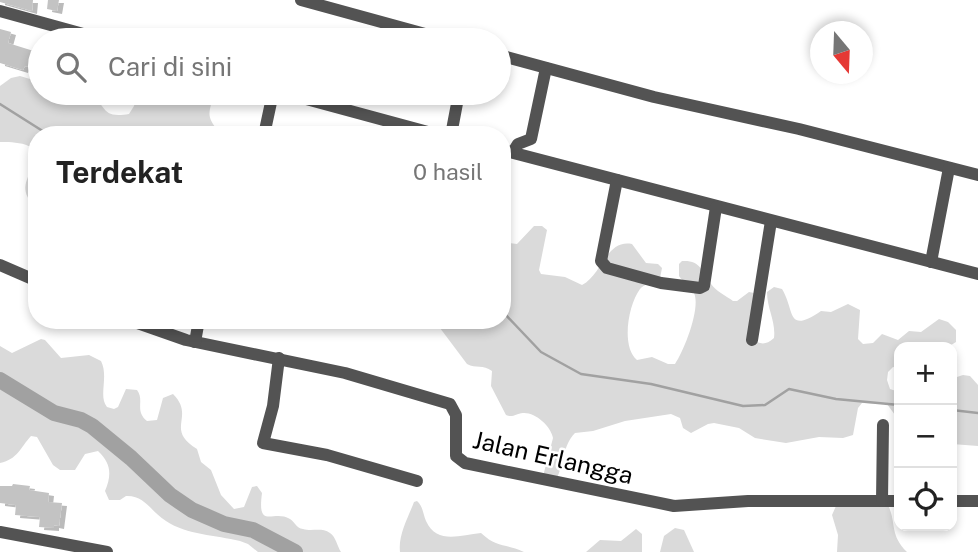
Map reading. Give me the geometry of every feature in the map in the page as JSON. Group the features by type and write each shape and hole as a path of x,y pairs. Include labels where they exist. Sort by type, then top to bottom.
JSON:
{"street":[{"path":"301,0 403,28"},
{"path":"0,11 62,28"},
{"path":"511,58 718,113 799,129 978,175"},
{"path":"511,149 531,139 546,68"},
{"path":"266,126 270,105"},
{"path":"328,105 406,126"},
{"path":"453,126 457,105"},
{"path":"511,152 978,274"},
{"path":"931,262 949,167"},
{"path":"617,180 601,261 607,268 661,284 700,288 704,286 716,207"},
{"path":"752,340 771,221"},
{"path":"0,265 28,277"},
{"name":"Jalan Erlangga","path":"156,329 195,342 345,373 450,404 456,415 456,456 465,463 674,506 747,501 894,501"},
{"path":"195,342 197,329"},
{"path":"279,358 273,406 263,443 327,455 417,481"},
{"path":"883,425 883,501"},
{"path":"957,500 978,500"},
{"path":"0,532 107,552"}],"shaded area":[{"path":"20,76 28,78 28,105 101,105 108,112 119,115 129,114 134,105 211,105 210,116 215,126 28,126 28,146 0,142 0,86 11,78"},
{"path":"28,177 28,197 26,192"},
{"path":"534,226 542,226 547,230 539,270 541,274 565,277 582,285 595,274 610,252 623,244 632,244 646,263 658,264 662,268 660,278 642,287 632,305 628,336 632,354 637,360 652,357 675,364 683,350 696,300 693,291 679,276 679,264 682,261 697,264 713,287 733,301 749,292 754,293 751,339 760,343 774,338 767,292 774,287 782,289 793,317 797,320 810,318 821,311 831,312 848,304 860,310 858,339 863,344 873,343 882,334 898,340 909,331 921,332 939,319 948,322 956,330 956,342 894,342 894,367 888,372 887,380 890,389 894,390 894,414 887,404 862,403 858,408 853,435 786,443 755,438 739,428 714,423 691,433 683,428 680,418 671,414 575,433 568,444 555,482 542,480 553,438 549,429 542,421 528,413 506,415 491,386 492,371 467,364 441,329 511,329 511,243 517,244"},
{"path":"41,339 61,358 89,355 101,361 104,373 103,397 107,407 118,407 126,389 137,390 143,417 147,421 157,420 163,398 173,394 182,409 183,435 187,442 197,449 201,462 211,470 221,495 234,509 244,507 252,487 257,486 262,493 264,515 290,519 306,530 327,531 334,537 341,552 258,552 240,541 174,526 133,496 109,500 105,491 109,470 106,460 98,451 85,454 75,470 60,470 53,465 37,437 31,436 15,456 0,463 0,346 12,353"},
{"path":"970,376 978,385 978,446 957,444 957,377"},
{"path":"417,501 426,521 436,533 450,537 481,533 496,543 524,552 400,552 404,527 414,502"},
{"path":"888,505 895,534 907,552 837,552 838,535 832,515 836,506"},
{"path":"675,528 684,530 694,552 660,552 664,536"},
{"path":"636,529 642,534 642,552 586,552 600,540 621,541"}],"building":[{"path":"33,0 32,11 0,2"},
{"path":"48,0 59,0 57,11 47,9"},
{"path":"0,29 11,32 8,43 28,49 28,67 25,66 23,70 0,63"},
{"path":"0,486 30,486 29,490 49,493 48,502 62,503 59,526 39,527 40,517 15,515 16,505 0,503"}],"waterway":[{"path":"0,104 35,126"},
{"path":"511,320 541,352 581,374 651,384 743,406 765,405 789,389 836,399 894,405"},
{"path":"0,380 54,413 81,420 92,426 170,495 192,510 224,524 253,530 295,552"},
{"path":"957,411 978,413"}]}
